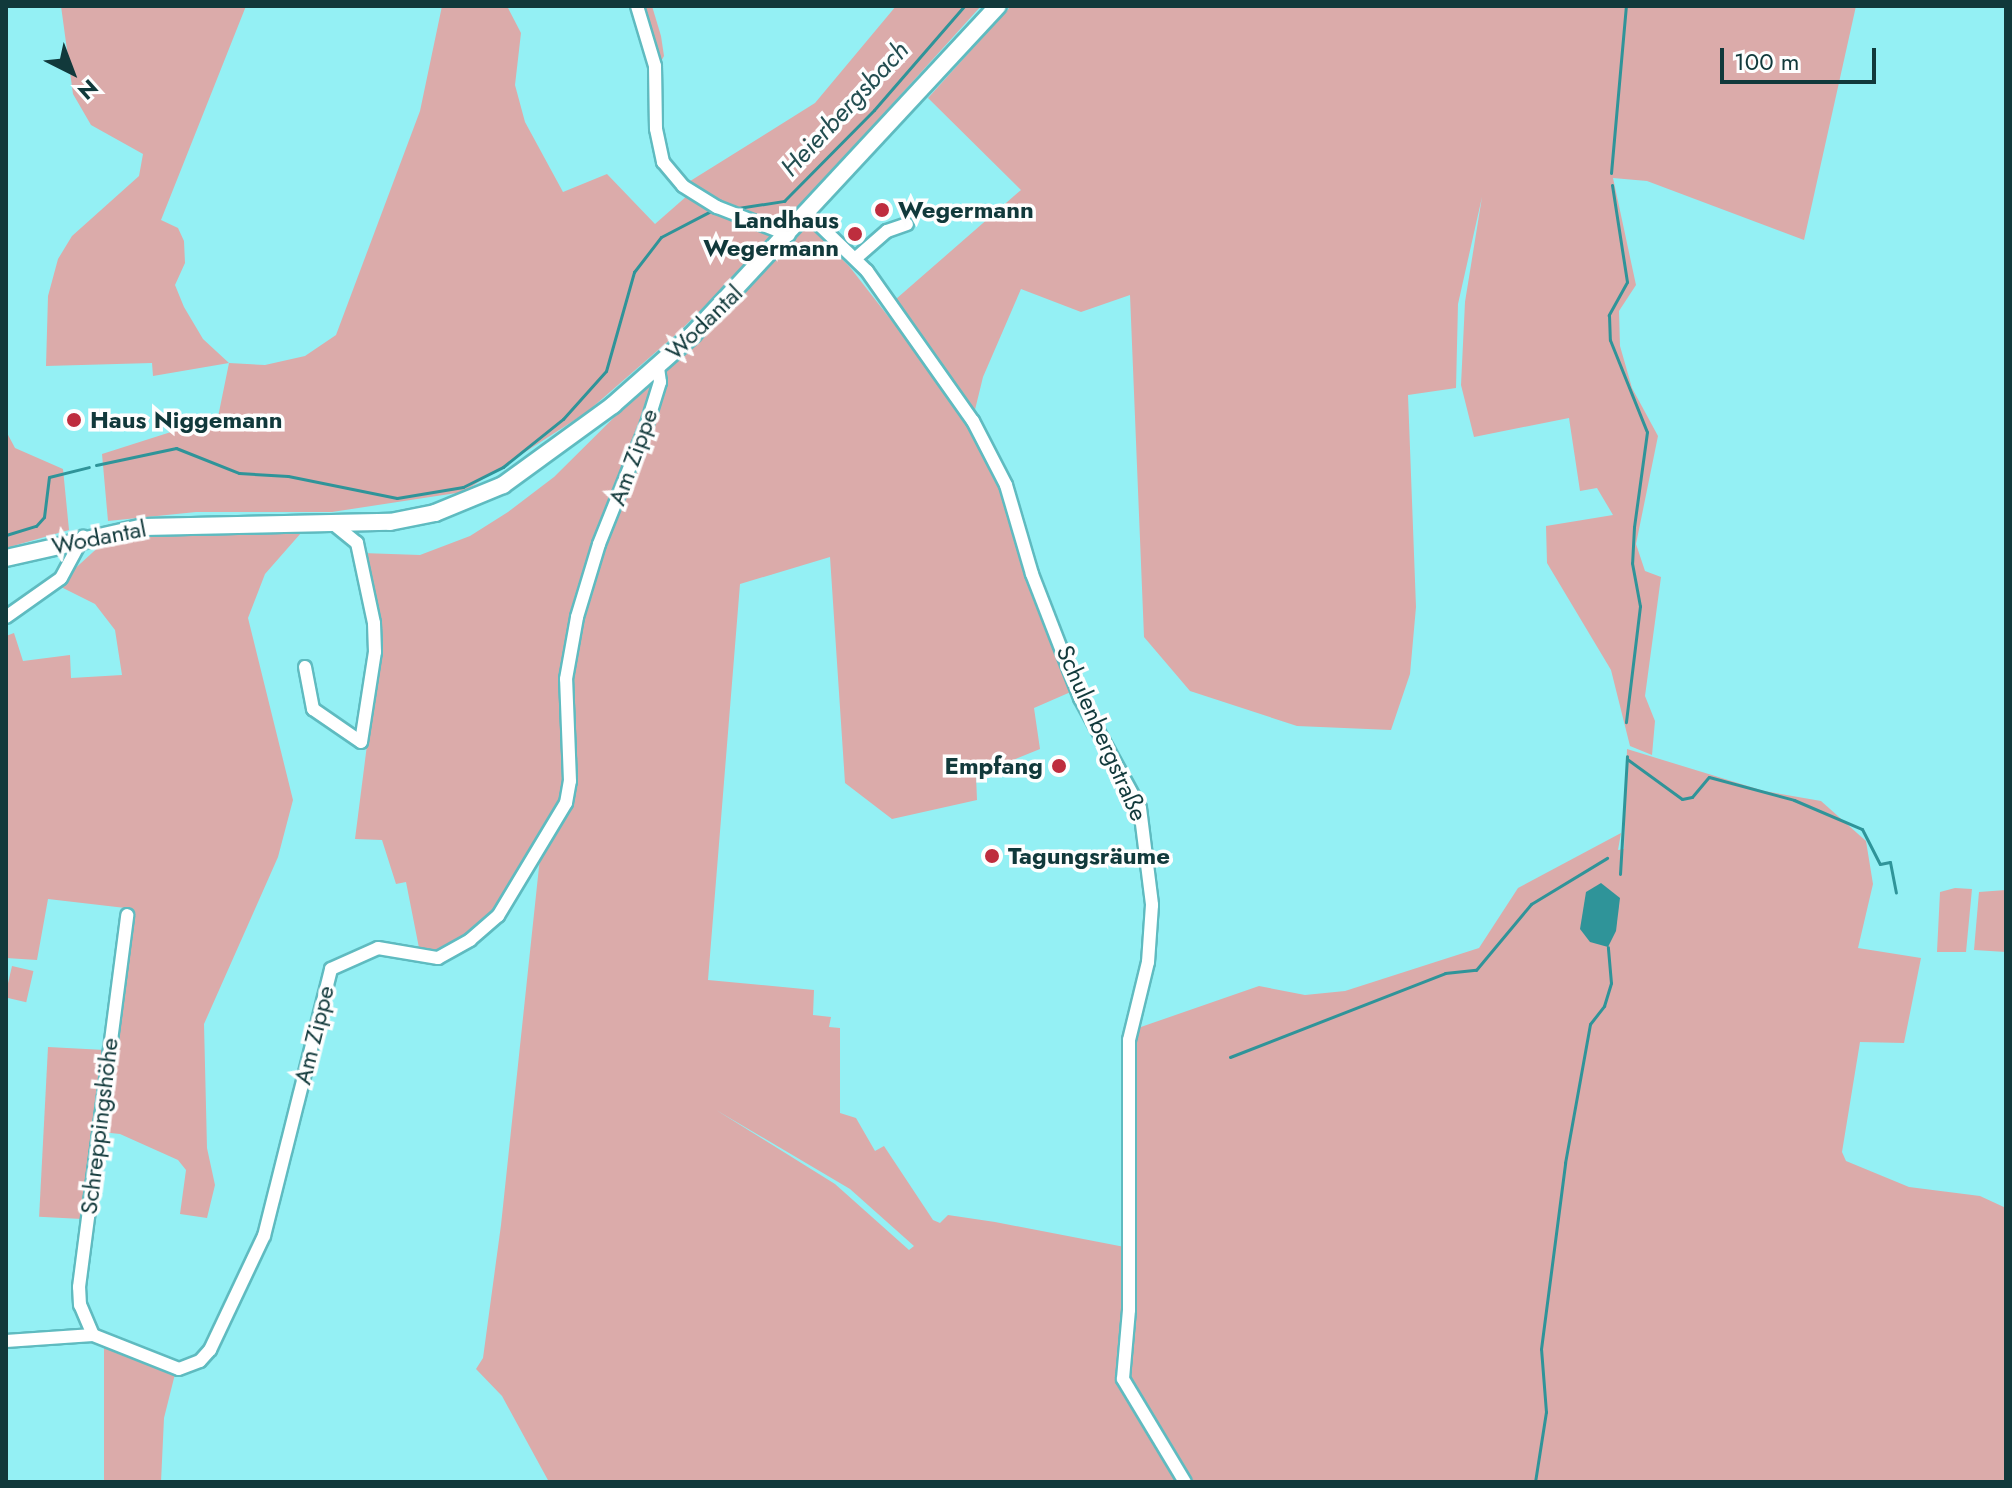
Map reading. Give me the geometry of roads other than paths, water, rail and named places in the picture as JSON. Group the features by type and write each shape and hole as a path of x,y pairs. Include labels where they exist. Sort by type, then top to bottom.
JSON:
{"main road":[{"name":"Wodantal","path":"6,558 83,537 196,525 336,526 435,513 503,485 554,451 658,367 789,235 998,6"}],"street":[{"path":"637,6 655,66 656,129 663,162 683,186 717,207 789,235"},
{"name":"Schulenbergstraße","path":"808,214 856,258 949,384 994,460 1080,698 1144,824 1152,905 1148,962 1129,1040 1129,1310 1123,1379 1185,1482"},
{"path":"856,258 887,231 907,224"},
{"name":"Am Zippe","path":"6,1341 93,1335 171,1368 200,1361 226,1320 264,1236 331,969 378,948 428,958 449,953 498,916 553,829 570,781 566,679 577,617 599,544 647,424 660,382 658,367"},
{"path":"305,667 313,709 361,742 374,623 357,543 336,526"},
{"path":"6,617 61,578 83,537"},
{"name":"Schreppingshöhe","path":"93,1335 80,1305 79,1287 127,915"}],"water":[{"path":"1601,883 1620,898 1616,931 1608,947 1590,942 1580,929 1586,892"}],"waterway":[{"name":"Heierbergsbach","path":"738,208 784,201 874,110 964,6"},
{"path":"1611,173 1626,6"},
{"path":"1612,185 1627,282 1609,315 1610,340 1647,432 1634,527 1632,563 1640,606 1626,722"},
{"name":"Heierbergsbach","path":"96,465 176,448 239,473 288,476 397,498 463,487 503,467 563,419 606,371 634,272 661,237 711,211"},
{"name":"Heierbergsbach","path":"6,535 36,526 44,517 49,477 89,467"},
{"path":"1620,874 1627,756"},
{"path":"1627,759 1682,799 1692,797 1709,777 1794,800 1862,829 1880,864 1890,862 1896,892"},
{"path":"1230,1057 1445,973 1476,970 1531,904 1607,858"},
{"path":"1535,1482 1546,1412 1541,1349 1565,1163 1590,1024 1604,1006 1611,983 1608,947"}],"place":[{"name":"Wegermann","path":"882,210"},
{"name":"Landhaus Wegermann","path":"855,234"},
{"name":"Haus Niggemann","path":"74,420"},
{"name":"Empfang","path":"1059,766"},
{"name":"Tagungsräume","path":"992,856"}]}
